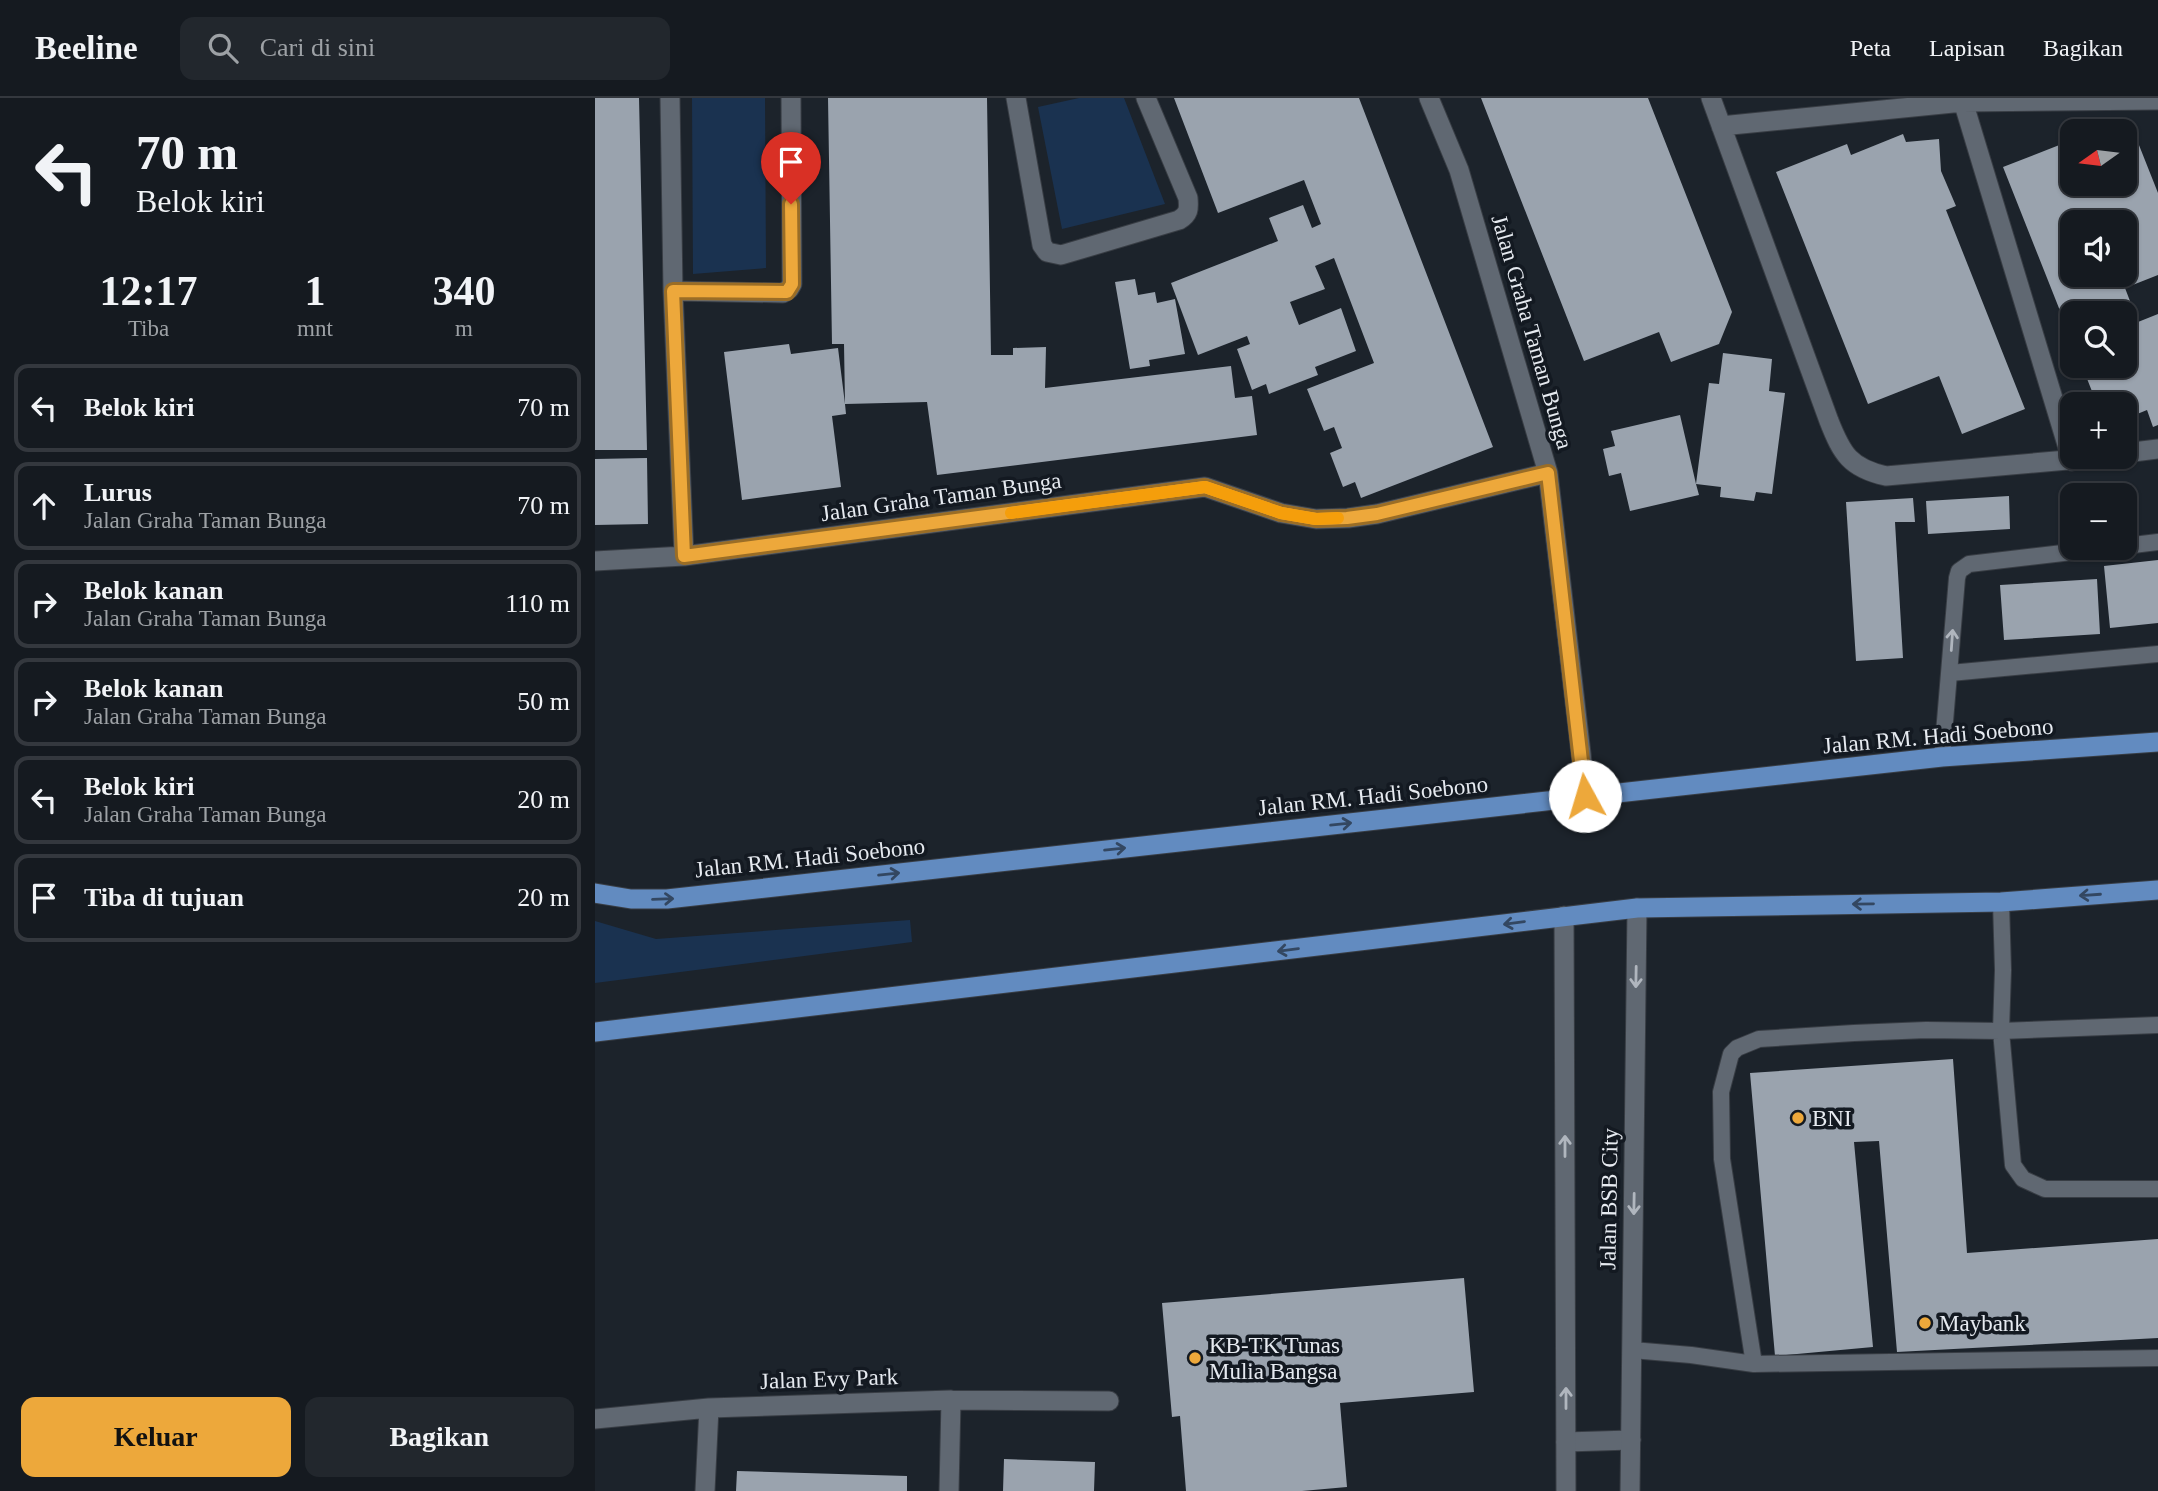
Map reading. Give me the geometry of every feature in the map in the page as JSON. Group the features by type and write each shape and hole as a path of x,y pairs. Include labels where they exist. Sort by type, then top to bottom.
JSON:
{"main road":[{"name":"Jalan RM. Hadi Soebono","path":"595,893 631,899 667,899 1941,757 2158,742"},
{"path":"595,1032 1637,908 2001,902 2158,890"}],"street":[{"path":"670,98 673,291 684,556"},
{"path":"673,291 783,293 789,289 792,284 791,98"},
{"path":"1016,98 1042,246 1047,251 1061,255 1185,216 1189,209 1188,198 1146,98"},
{"name":"Jalan Graha Taman Bunga","path":"1429,98 1459,170 1548,473 1585,796"},
{"path":"1711,98 1834,434 1850,461 1866,472 1886,476 2060,462"},
{"path":"1721,126 1963,100 2158,100"},
{"path":"1963,100 2060,421"},
{"path":"2137,452 2158,449"},
{"name":"Jalan Graha Taman Bunga","path":"595,561 684,556 1205,487 1281,513 1316,519 1347,518 1377,514 1548,473"},
{"name":"Jalan BSB City","path":"1630,1491 1637,908"},
{"name":"Jalan BSB City","path":"1564,916 1566,1491"},
{"path":"949,1491 951,1400"},
{"name":"Jalan Evy Park","path":"595,1419 709,1408 951,1400 1109,1401"},
{"path":"705,1491 709,1408"},
{"path":"1566,1442 1631,1440"}],"lane":[{"path":"2137,544 2158,542"},
{"path":"1941,757 1959,571 1969,564 2060,553"},
{"path":"1950,673 2158,654"},
{"path":"2001,902 2001,1031 2013,1165 2024,1179 2045,1189 2158,1189"},
{"path":"1755,1364 1722,1159 1721,1093 1731,1054 1742,1044 1759,1039 1926,1030 2001,1031 2158,1025"},
{"path":"1632,1350 1755,1364 2158,1358"}],"shaded area":[{"path":"692,98 765,98 766,268 693,274"},
{"path":"1079,98 1124,98 1165,204 1062,229 1038,107"},
{"path":"910,920 912,942 595,983 595,921 656,939"}],"building":[{"path":"595,98 639,98 647,450 595,450"},
{"path":"828,98 987,98 991,355 1013,355 1013,348 1046,347 1045,388 1231,366 1235,398 1252,396 1257,435 937,475 927,402 845,404 844,344 832,344"},
{"path":"1174,98 1359,98 1493,447 1361,498 1355,482 1343,487 1330,453 1342,448 1334,427 1324,431 1307,389 1374,363 1334,258 1315,266 1325,289 1290,302 1299,325 1341,308 1356,351 1315,367 1318,375 1269,394 1266,384 1252,390 1237,349 1250,344 1247,336 1198,355 1171,283 1278,241 1269,218 1303,205 1312,228 1321,224 1304,180 1218,213"},
{"path":"1481,98 1648,98 1732,312 1719,344 1671,362 1659,332 1584,361"},
{"path":"1903,134 1906,142 1939,139 1941,171 1956,206 1946,210 2025,409 1962,434 1939,376 1868,404 1776,172 1847,144 1851,155"},
{"path":"2137,140 2158,193 2158,275 2137,283 2137,210 2060,210 2060,287 2128,287 2125,288 2130,301 2060,301 2060,311 2003,167 2060,145 2060,196 2137,196"},
{"path":"1135,279 1138,295 1155,292 1157,303 1175,299 1185,354 1149,360 1150,366 1130,369 1115,282"},
{"path":"2158,314 2158,425 2153,427 2147,410 2137,414 2137,392 2092,392 2087,378 2137,378 2137,319 2138,322"},
{"path":"789,344 791,354 838,348 846,414 832,416 841,487 742,500 724,352"},
{"path":"1723,353 1772,359 1769,391 1785,393 1772,494 1756,492 1754,501 1720,497 1721,487 1696,484 1709,383 1719,384"},
{"path":"1680,415 1699,495 1630,511 1621,473 1609,476 1603,449 1615,446 1611,431"},
{"path":"647,458 648,524 595,525 595,459"},
{"path":"2009,496 2010,529 1928,534 1926,501"},
{"path":"1913,498 1915,522 1895,522 1903,658 1856,661 1846,502"},
{"path":"2158,560 2158,623 2110,628 2104,566"},
{"path":"2097,579 2100,634 2004,640 2000,585"},
{"path":"1953,1059 1967,1253 2158,1239 2158,1338 1897,1352 1879,1141 1854,1142 1873,1347 1775,1356 1750,1073"},
{"path":"1464,1278 1474,1392 1340,1403 1347,1487 1302,1491 1186,1491 1180,1416 1172,1417 1162,1303"},
{"path":"1004,1459 1095,1462 1094,1491 1003,1491"},
{"path":"737,1471 907,1476 907,1491 736,1491"}],"slow traffic":[{"path":"1011,513 1205,487 1281,513 1316,519 1338,518"}],"place":[{"name":"BNI","path":"1798,1118"},
{"name":"Maybank","path":"1925,1323"},
{"name":"KB-TK Tunas Mulia Bangsa","path":"1195,1358"}],"route":[{"path":"791,204 792,284 787,292 673,291 684,556 1205,487 1281,513 1316,519 1347,518 1377,514 1548,473 1585,796"}]}
